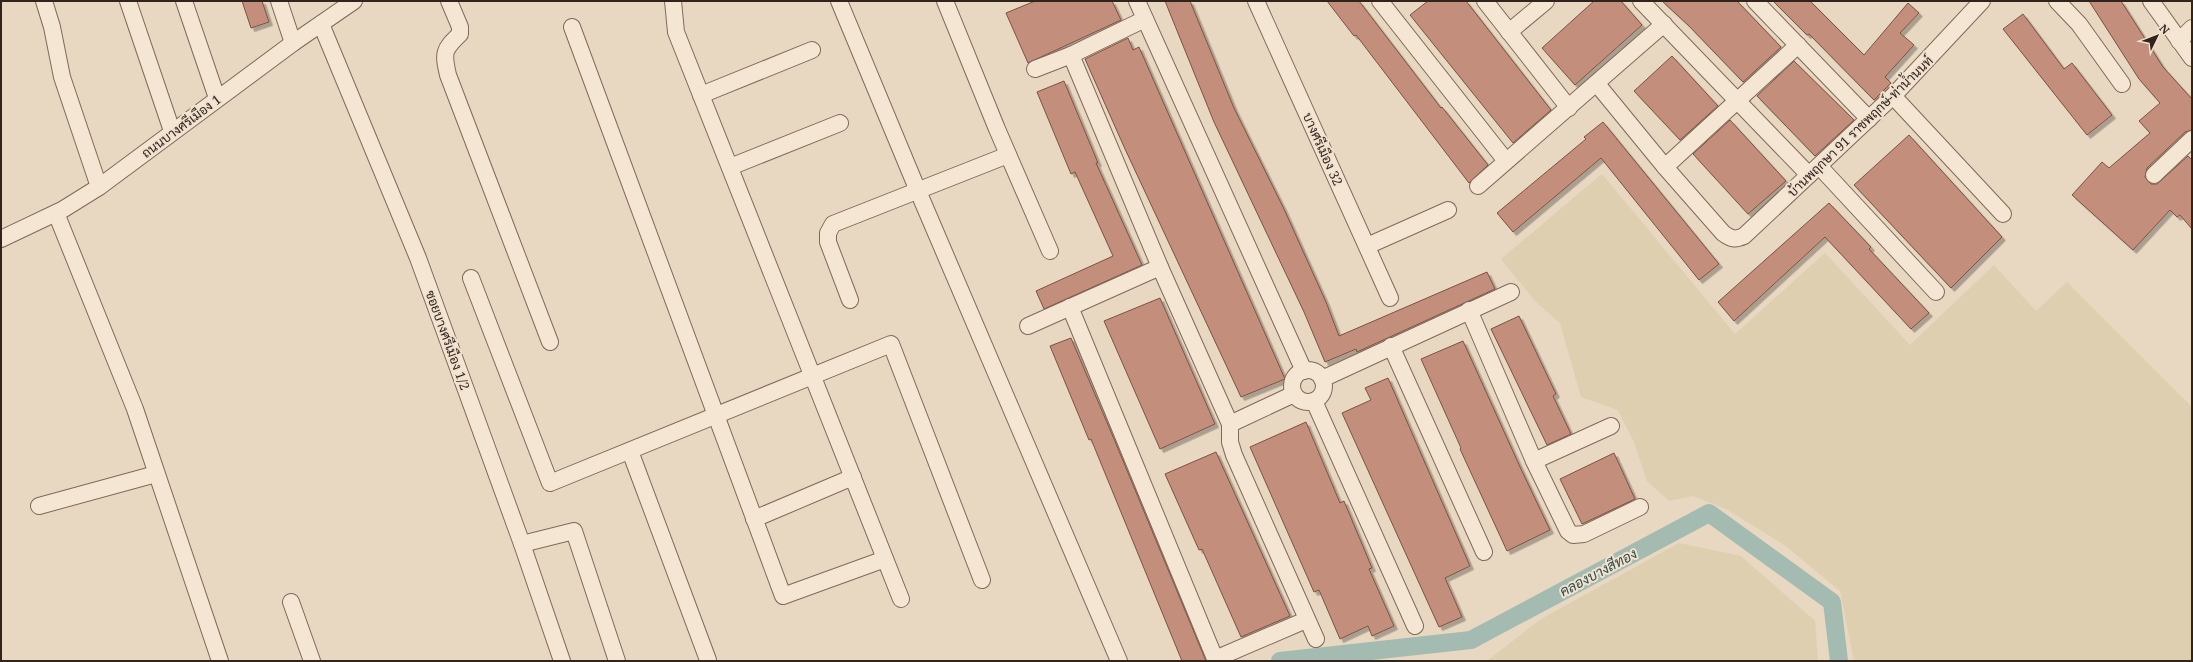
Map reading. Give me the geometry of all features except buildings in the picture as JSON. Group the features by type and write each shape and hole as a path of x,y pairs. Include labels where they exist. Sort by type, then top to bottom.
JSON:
{"street":[{"path":"44,1 52,27 62,77 99,187"},
{"path":"128,1 172,131"},
{"path":"184,1 217,98"},
{"path":"279,1 292,43"},
{"name":"ถนนบางศรีเมือง 1","path":"1,239 56,213 99,187 172,131 292,43 354,1"},
{"path":"449,1 460,27 460,34 446,47 444,58 448,75 550,342"},
{"path":"673,1 676,32 901,599"},
{"path":"839,1 918,191 1119,661"},
{"path":"945,1 1008,155 1050,251"},
{"path":"1137,1 1304,371"},
{"name":"บางศรีเมือง 32","path":"1256,1 1390,298"},
{"path":"1380,1 1506,161"},
{"path":"1485,1 1569,108"},
{"path":"1509,32 1546,1"},
{"path":"1641,1 1738,101 1814,171 1936,292"},
{"path":"1755,1 1869,119"},
{"name":"บ้านพฤกษา 91 ราชพฤกษ์-ท่าน้ำนนท์","path":"1665,167 1730,238 1737,239 1744,236 1893,96 1974,12 1982,1"},
{"path":"2058,1 2079,24 2122,84"},
{"path":"2150,1 2187,47"},
{"path":"1035,69 1070,55 1145,19"},
{"name":"ซอยบางศรีเมือง 1/2","path":"321,24 418,258 522,544 562,661"},
{"path":"1478,186 1597,84 1664,24"},
{"path":"572,27 783,596 885,559"},
{"path":"2187,47 2192,28"},
{"path":"1597,84 1665,167 1798,45"},
{"path":"701,95 812,50"},
{"path":"1070,55 1160,267 1230,424 1230,442 1234,455 1306,620 1316,638"},
{"path":"1893,96 2003,214"},
{"path":"730,167 840,124"},
{"path":"2154,175 2192,139"},
{"path":"850,300 828,242 828,233 833,224 1008,155"},
{"path":"1367,246 1448,210"},
{"path":"56,213 135,409 220,661"},
{"path":"1028,326 1160,267"},
{"path":"471,278 550,483 891,344 982,580"},
{"path":"1322,379 1469,310 1511,292"},
{"path":"1070,307 1215,660 1306,620"},
{"path":"1469,310 1534,461 1564,524 1573,535 1584,534 1640,507"},
{"path":"1391,346 1484,552"},
{"path":"1304,371 1314,372 1322,379 1322,394 1314,401 1301,400 1294,394 1292,383 1295,378 1304,371"},
{"path":"1230,424 1294,394"},
{"path":"1314,401 1415,626"},
{"path":"1534,461 1611,426"},
{"path":"630,451 708,660"},
{"path":"38,506 156,474"},
{"path":"754,518 852,477"},
{"path":"522,544 574,531 617,661"},
{"path":"291,602 312,661"}],"shaded area":[{"path":"1602,174 1735,334 1825,253 1910,345 1994,265 2036,311 2067,282 2192,407 2192,661 1854,661 1840,591 1786,546 1726,509 1693,496 1669,501 1647,481 1634,442 1618,410 1581,397 1560,323 1536,302 1501,259"},
{"path":"1679,543 1741,556 1815,621 1818,661 1487,661 1541,619"}],"waterway":[{"name":"คลองบางสีทอง","path":"1280,661 1471,640 1709,513 1832,602 1839,661"}]}
